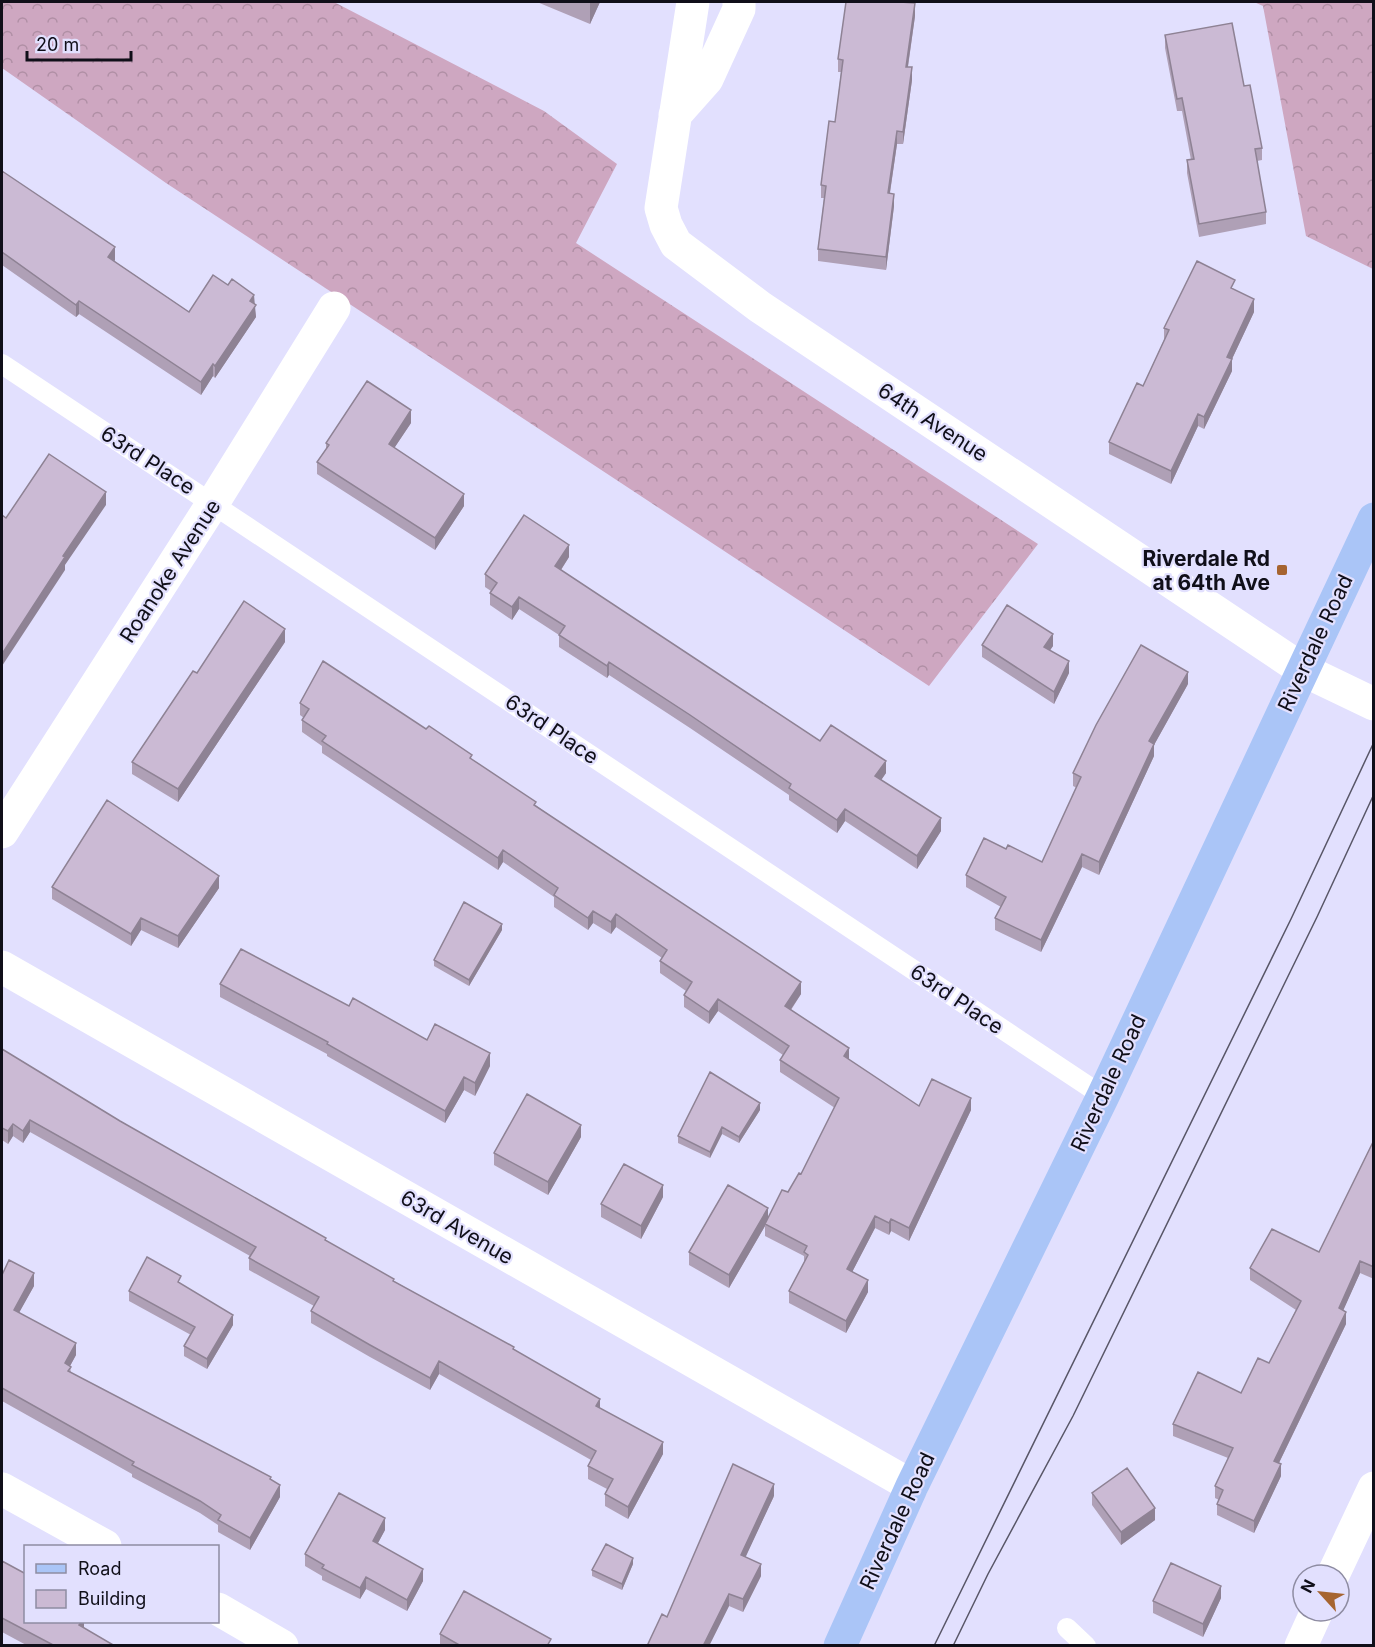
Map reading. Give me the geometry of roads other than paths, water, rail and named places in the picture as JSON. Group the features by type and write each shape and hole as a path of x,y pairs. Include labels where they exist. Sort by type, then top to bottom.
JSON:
{"main road":[{"name":"Riverdale Road","path":"840,1646 912,1486 1103,1096 1374,519"}],"street":[{"name":"64th Avenue","path":"693,2 661,208 666,225 676,244 760,307 1303,670 1374,704"},
{"path":"675,115 707,79 739,9 739,2"},
{"name":"Roanoke Avenue","path":"2,832 213,503 334,308"},
{"name":"63rd Avenue","path":"2,967 912,1486"},
{"path":"1339,1563 1374,1488"},
{"path":"2,1489 103,1545"},
{"path":"219,1610 282,1646"},
{"path":"1301,1646 1312,1623"}],"lane":[{"name":"63rd Place","path":"2,364 1103,1096"},
{"path":"1067,1628 1086,1646"}],"tram line":[{"path":"934,1646 1291,919 1374,742"},
{"path":"953,1646 988,1574 1073,1416 1317,917 1374,794"}],"place":[{"name":"Riverdale Rd at 64th Ave","path":"1282,570"}]}
